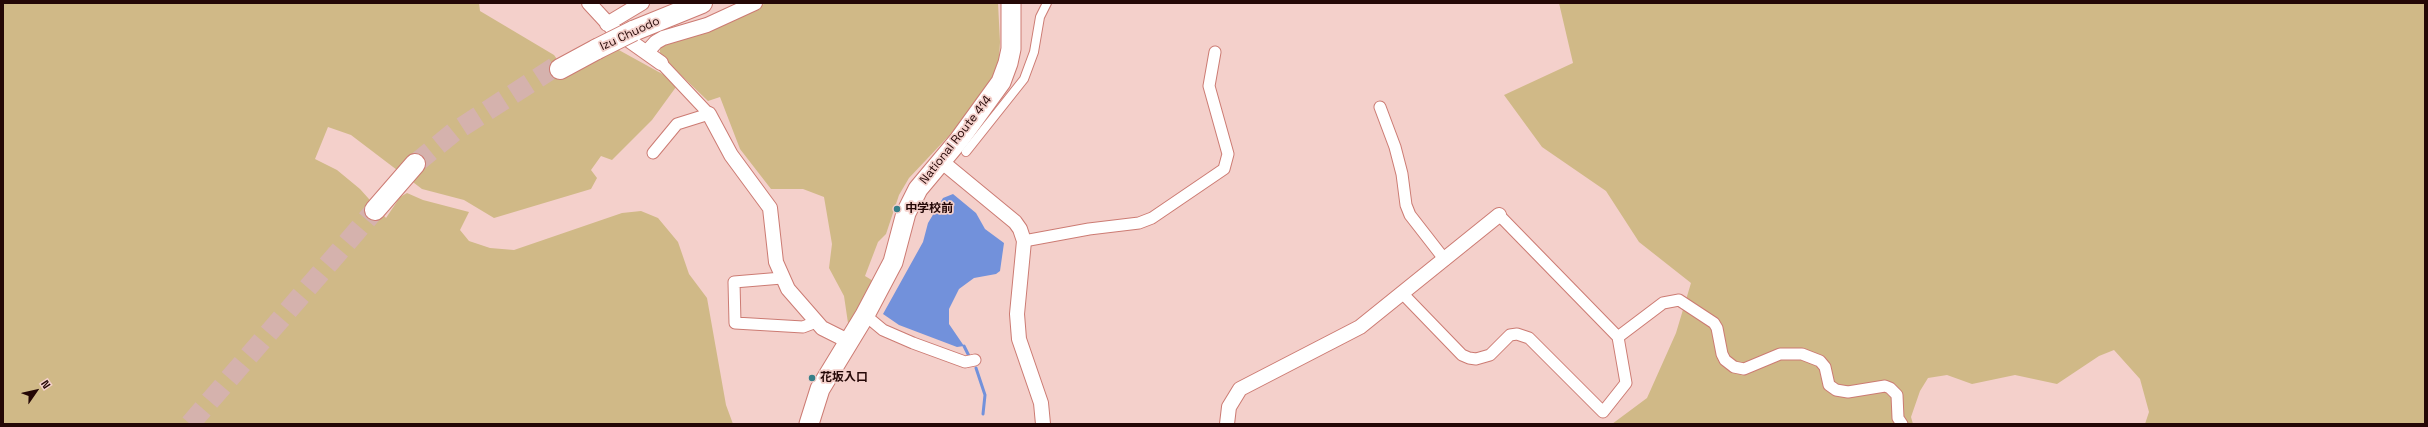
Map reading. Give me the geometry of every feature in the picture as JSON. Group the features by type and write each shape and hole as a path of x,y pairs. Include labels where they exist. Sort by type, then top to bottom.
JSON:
{"highway":[{"path":"633,28 655,12 673,3"},
{"name":"Izu Chuodo","path":"559,67 633,28 699,3"},
{"name":"National Route 414","path":"809,424 820,390 848,341 865,315 893,262 906,213 918,189 1001,82 1011,49 1011,3"},
{"path":"377,212 417,166"}],"street":[{"path":"589,3 607,24 661,63 709,114 731,155 770,208 776,262 782,278 816,322 836,336 848,341"},
{"path":"607,24 642,3"},
{"path":"647,52 656,42 663,38 706,25 755,3"},
{"path":"966,152 1024,79 1034,52 1040,17 1047,3"},
{"path":"1024,241 1089,229 1139,223 1152,218 1224,169 1228,154 1209,86 1215,52"},
{"path":"1380,107 1395,147 1402,174 1406,205 1410,215 1445,260"},
{"path":"653,153 677,124 709,114"},
{"path":"941,161 1015,222 1020,229 1024,241 1017,314 1020,339 1041,404 1043,424"},
{"path":"1227,424 1229,407 1240,389 1360,327 1499,215 1618,337 1626,383 1603,412 1529,338 1516,334 1510,335 1490,355 1476,359 1469,358 1462,355 1402,294"},
{"path":"782,278 734,282 735,323 803,327 816,322"},
{"path":"1618,337 1663,303 1679,300 1714,322 1717,328 1722,354 1734,368 1744,369 1780,354 1802,354 1820,362 1825,367 1829,385 1836,390 1848,392 1885,386 1890,388 1897,395 1898,418 1902,424"},
{"path":"865,315 883,330 913,343 965,362 975,360"}],"shaded area":[{"path":"3,3 479,3 480,11 554,55 566,72 617,49 666,76 676,87 652,120 612,160 601,156 591,170 597,178 591,189 494,218 464,200 422,189 351,135 328,127 315,159 337,170 360,189 386,218 400,197 407,193 423,200 469,212 460,230 469,241 490,248 514,250 622,213 641,211 658,218 678,242 689,274 707,298 726,405 733,424 3,424"},
{"path":"766,3 998,3 1000,42 999,60 993,77 961,123 909,178 899,195 886,234 878,242 865,276 875,282 856,318 848,323 844,296 829,268 832,244 824,197 803,189 771,189 740,149 720,97 708,101 660,55 660,48 669,43 739,16"},
{"path":"1559,3 2425,3 2425,424 2145,424 2149,412 2140,379 2114,350 2099,356 2057,384 2015,375 1972,384 1947,375 1928,378 1920,391 1911,417 1913,424 1612,424 1647,398 1676,333 1691,283 1639,242 1606,191 1542,147 1504,95 1573,63"}],"water":[{"path":"953,194 976,213 985,229 1004,243 1000,271 996,274 974,278 959,289 949,309 949,324 964,346 957,347 899,325 883,314 923,242 928,223 943,198"}],"waterway":[{"path":"964,346 970,358"},
{"path":"976,368 985,395 983,414"}],"tunnel":[{"path":"415,164 454,132 558,65"},
{"path":"190,424 375,210"}],"place":[{"name":"中学校前","path":"897,209"},
{"name":"花坂入口","path":"812,378"}]}
